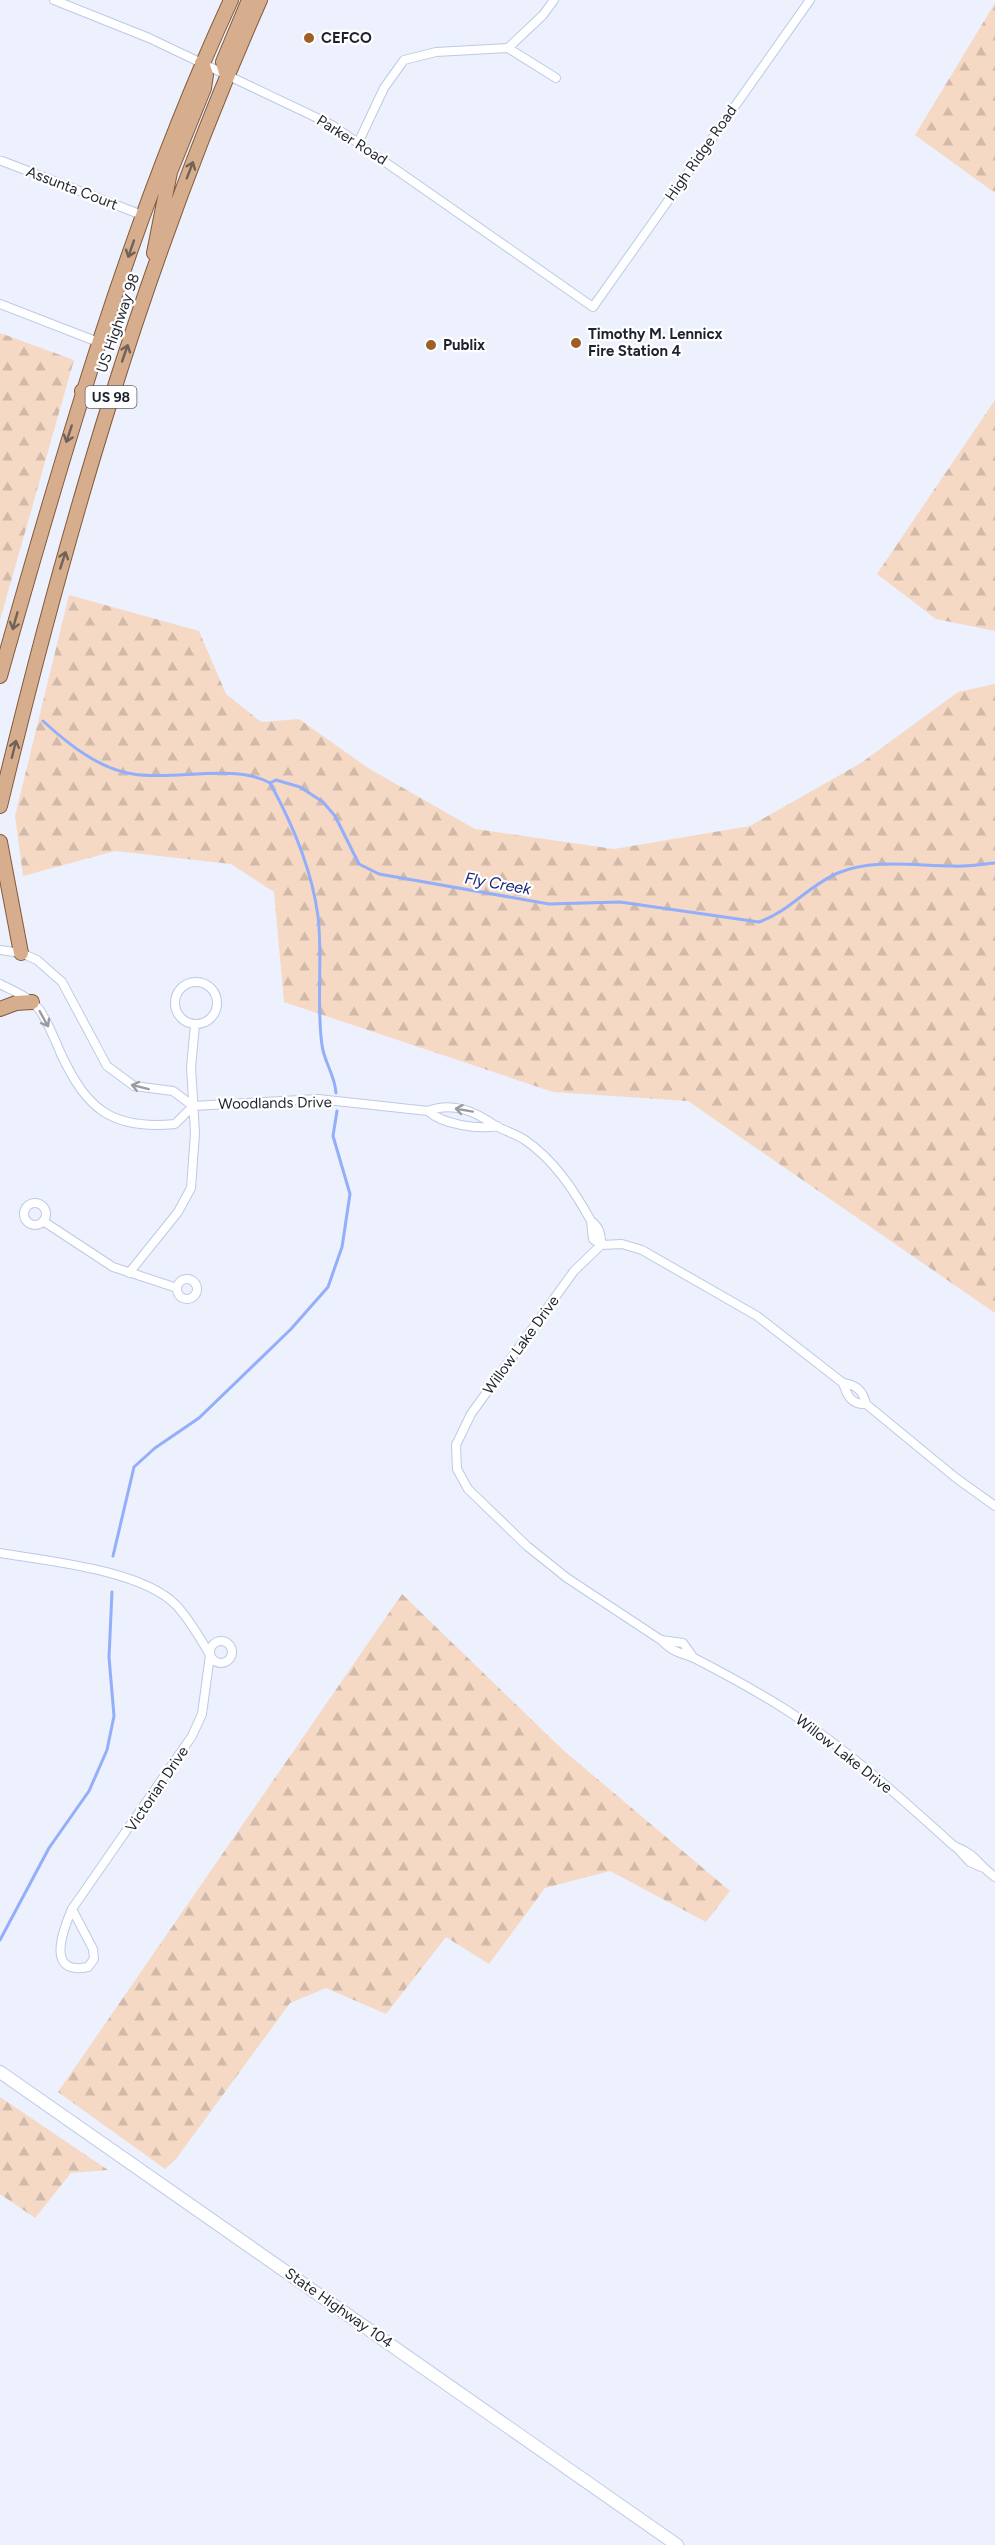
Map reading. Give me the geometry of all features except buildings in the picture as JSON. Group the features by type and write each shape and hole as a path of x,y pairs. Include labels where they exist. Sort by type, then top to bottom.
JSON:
{"main road":[{"name":"US Highway 98","path":"0,676 98,342 142,215 202,63 231,0"},
{"path":"227,75 223,62 249,0"},
{"name":"US Highway 98","path":"0,806 55,587 109,401 150,282 227,75 260,0"},
{"path":"150,282 158,221 170,172 204,88 206,75 202,63"},
{"path":"82,391 109,401"},
{"path":"0,842 21,953"},
{"path":"0,1009 16,1003 32,1002"},
{"name":"State Highway 104","path":"0,2072 677,2545"}],"street":[{"name":"Parker Road","path":"54,0 202,63 323,120 358,141 593,307"},
{"path":"508,48 543,15 554,0"},
{"name":"High Ridge Road","path":"593,307 810,0"},
{"path":"358,141 384,88 404,60 436,52 508,48 556,78"},
{"name":"Assunta Court","path":"2,161 142,215"},
{"path":"0,304 98,342"},
{"path":"0,950 21,953 37,960 62,982 107,1066 116,1075 134,1086 173,1091 193,1106"},
{"path":"199,983 211,989 215,995 216,1009 208,1020 195,1024 182,1020 174,1001 176,995 186,985 199,983"},
{"path":"0,984 32,1002 41,1012 82,1094 97,1107 115,1118 134,1124 157,1126 175,1124 193,1106"},
{"path":"129,1273 178,1212 191,1188 194,1168 191,1067 195,1024"},
{"name":"Woodlands Drive","path":"193,1106 318,1099 428,1111 435,1108 471,1111 483,1115 497,1126 525,1139 563,1175 591,1221 597,1225 601,1234 601,1245"},
{"name":"Woodlands Drive","path":"428,1111 436,1118 487,1128 497,1126"},
{"path":"43,1221 113,1267 177,1288"},
{"path":"601,1245 622,1244 642,1250 757,1316 843,1383 859,1389 864,1394 866,1404"},
{"name":"Willow Lake Drive","path":"601,1245 574,1271 471,1414 456,1445 457,1469 468,1489 527,1546 567,1578 661,1640 683,1643 693,1657 828,1738 954,1846 971,1852 981,1867 995,1877"},
{"path":"843,1383 854,1403 866,1404 940,1465 995,1506"},
{"name":"Victorian Drive","path":"0,1553 131,1579 160,1591 176,1605 210,1655 202,1714 192,1736 72,1909 60,1945 61,1956 67,1965 77,1969 88,1967 94,1959 93,1949 72,1909"}],"green space":[{"path":"995,3 995,193 915,135"},
{"path":"0,333 74,360 0,620"},
{"path":"995,400 995,631 936,619 877,574"},
{"path":"69,595 199,631 226,694 261,722 299,719 368,768 475,829 614,849 750,826 861,763 958,692 995,684 995,1313 688,1101 553,1092 284,1002 274,892 231,864 115,851 23,876 15,816"},
{"path":"402,1594 563,1750 730,1891 706,1922 610,1871 545,1888 489,1964 446,1937 386,2014 326,1988 290,2003 176,2159 165,2169 58,2092"},
{"path":"0,2097 108,2170 71,2173 35,2218 0,2194"}],"waterway":[{"name":"Fly Creek","path":"43,721 85,754 120,771 149,776 239,774 256,777 270,783 276,780 300,787 323,802 335,816 359,864 379,874 549,904 620,902 759,922 780,912 828,878 851,868 880,864 969,866 995,863"},
{"path":"270,783 300,848 315,899 320,948 320,1029 322,1045 336,1093"},
{"path":"113,1556 134,1467 155,1448 199,1418 291,1329 328,1287 342,1247 350,1194 333,1136 337,1111"},
{"path":"0,1940 49,1848 89,1791 107,1750 114,1716 109,1657 112,1592"}],"place":[{"name":"CEFCO","path":"309,38"},
{"name":"Timothy M. Lennicx Fire Station 4","path":"576,343"},
{"name":"Publix","path":"431,345"}]}
